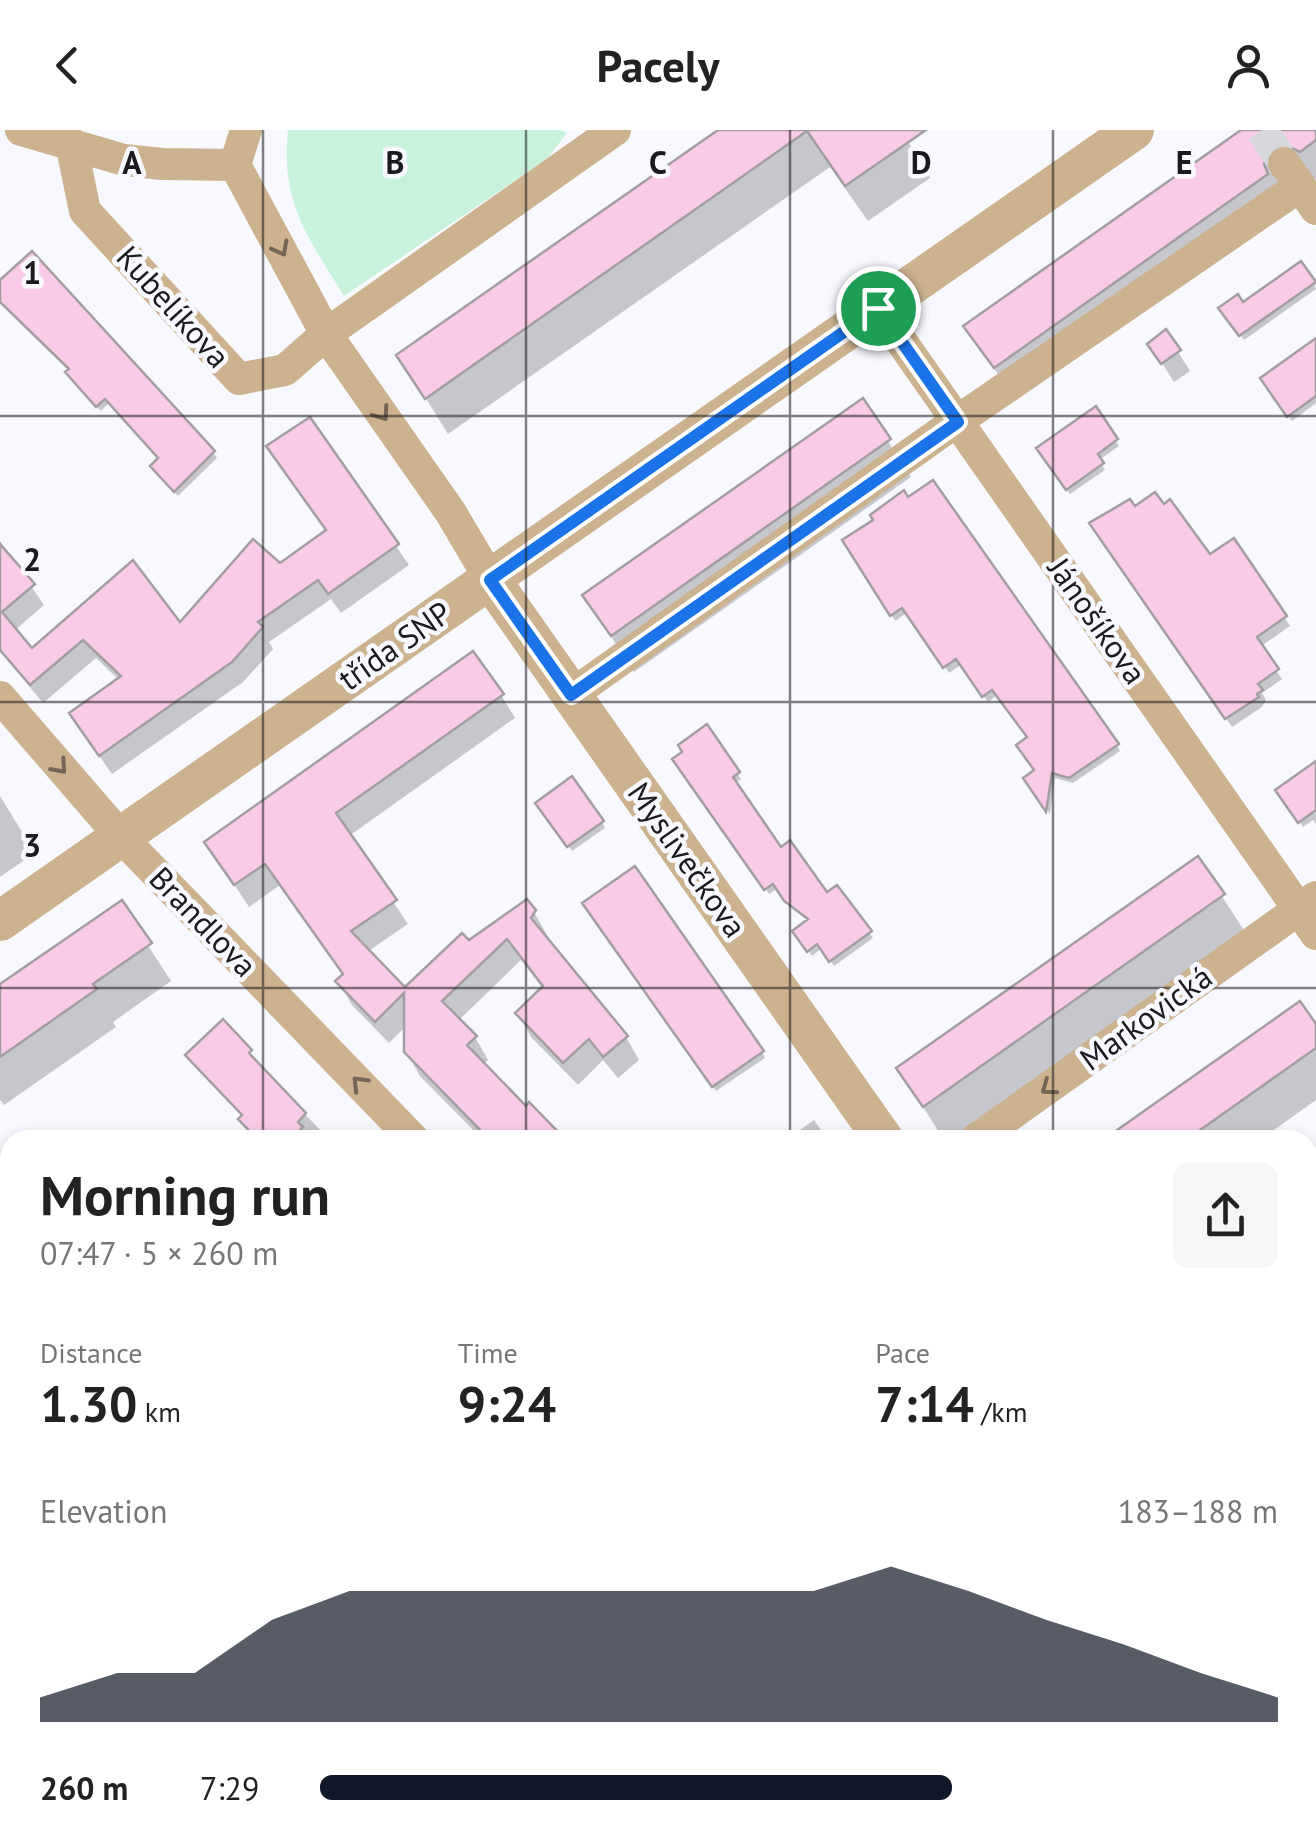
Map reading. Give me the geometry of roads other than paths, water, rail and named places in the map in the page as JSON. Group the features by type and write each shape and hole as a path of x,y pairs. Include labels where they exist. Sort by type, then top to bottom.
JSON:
{"street":[{"path":"21,130 124,160 235,164"},
{"path":"246,130 235,164 326,334 451,513 490,580"},
{"path":"326,334 615,130"},
{"name":"třída SNP","path":"0,921 1134,130"},
{"name":"Kubelíkova","path":"71,143 85,211 239,379 285,370 326,334"},
{"path":"571,695 1300,186"},
{"name":"Jánošíkova","path":"878,308 1310,914"},
{"name":"Myslivečkova","path":"490,580 877,1130"},
{"name":"Brandlova","path":"0,697 121,837 404,1130"},
{"name":"Markovická","path":"991,1130 1310,914"}],"tunnel":[{"path":"1262,130 1284,163"}]}
